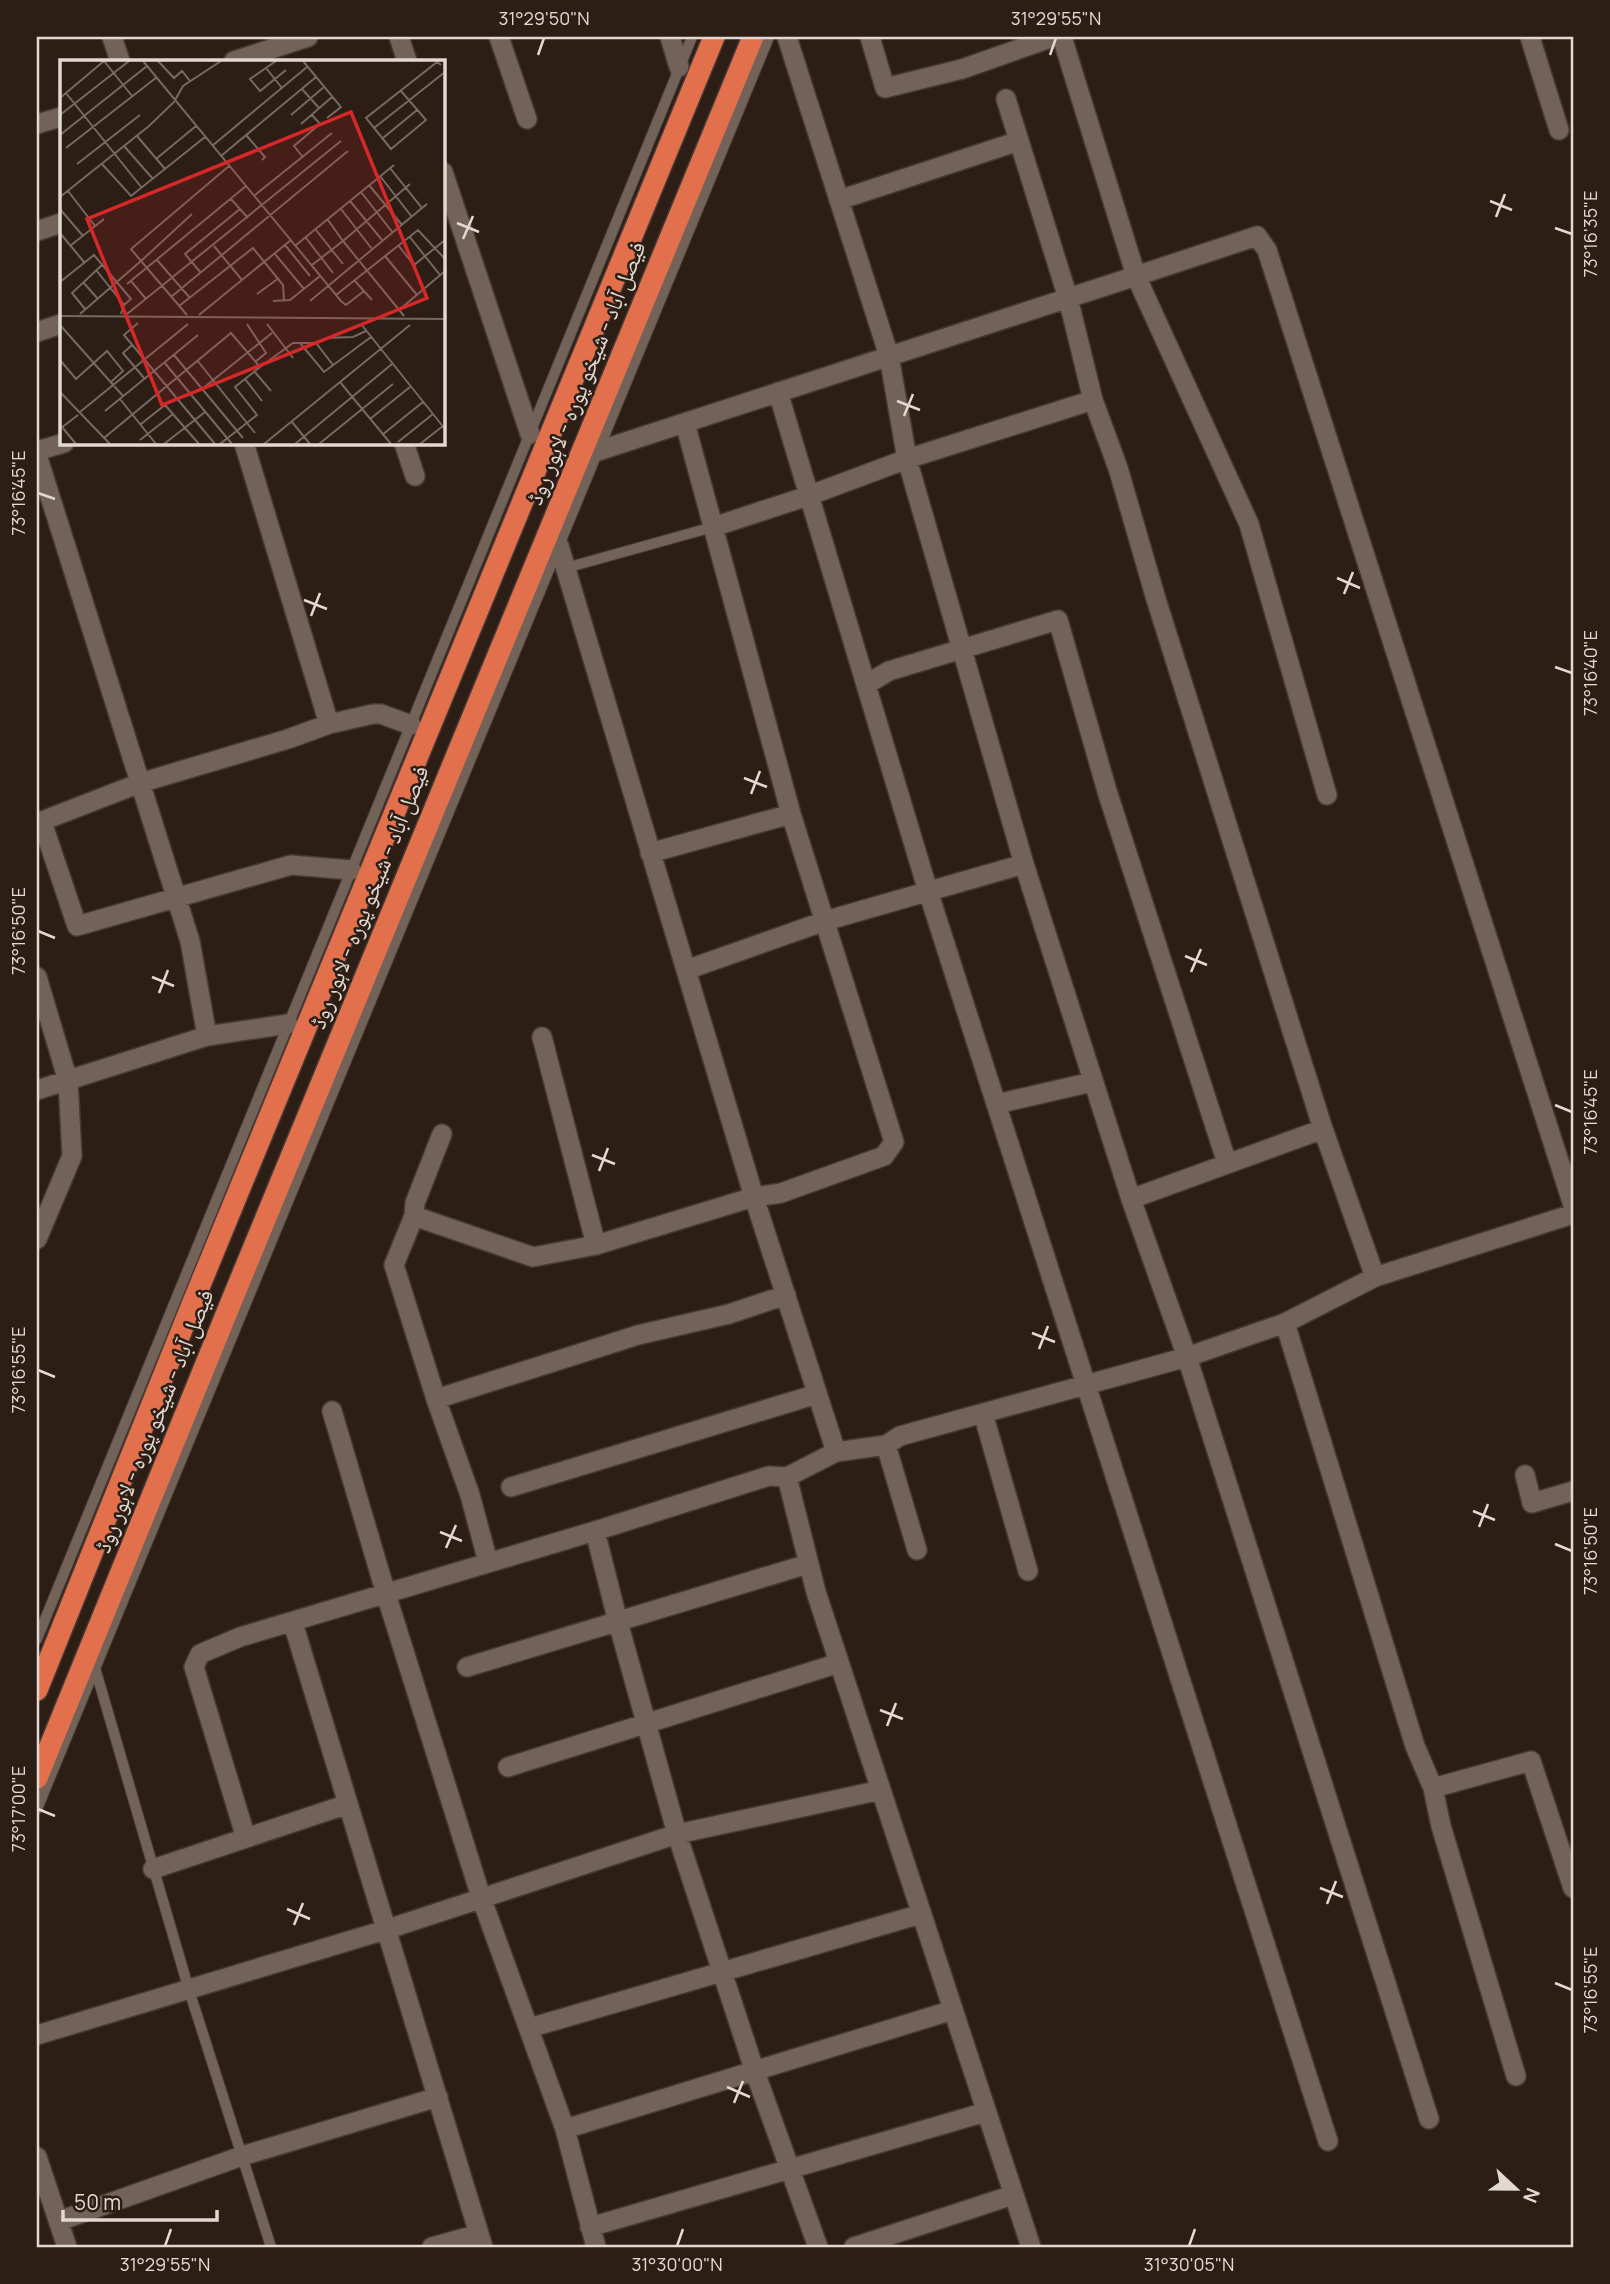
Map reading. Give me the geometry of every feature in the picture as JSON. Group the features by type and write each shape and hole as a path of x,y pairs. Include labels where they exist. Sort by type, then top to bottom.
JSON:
{"highway":[{"name":"فیصل آباد - شیخو پورہ - لاہور روڈ","path":"37,1690 193,1302 714,37"},
{"name":"فیصل آباد - شیخو پورہ - لاہور روڈ","path":"37,1778 233,1295 753,37"}],"street":[{"path":"113,37 120,60"},
{"path":"238,60 287,47 309,37"},
{"path":"399,37 407,60"},
{"path":"499,37 527,119"},
{"path":"670,37 679,67"},
{"path":"787,37 889,356 907,459 1024,864 1131,1199 1187,1357 1429,2119"},
{"path":"870,37 885,88 962,69 1053,37"},
{"path":"1062,37 1136,276 1249,524 1327,795"},
{"path":"1536,38 1559,130"},
{"path":"1006,99 1068,298 1093,400 1118,468 1156,599 1323,1129 1375,1277"},
{"path":"37,124 60,117"},
{"path":"839,200 1019,141"},
{"path":"444,175 530,434"},
{"path":"37,230 60,223"},
{"path":"598,451 1257,236 1266,250 1573,1205"},
{"path":"37,332 60,324"},
{"path":"778,392 928,891 1328,2141"},
{"path":"713,527 808,496 907,459 1093,400"},
{"path":"414,1216 533,1257 596,1245 754,1197 781,1193 884,1156 894,1142 791,814 685,423"},
{"path":"61,444 37,453 190,941 207,1036"},
{"path":"244,444 329,724"},
{"path":"404,444 415,476"},
{"path":"559,546 557,570 650,853 754,1197 836,1452"},
{"path":"867,684 889,671 1058,620 1107,791 1227,1163"},
{"path":"351,870 291,864 77,926 39,822 140,783 288,739 329,724 373,713 411,725"},
{"path":"650,853 791,814"},
{"path":"686,970 825,921 1024,864"},
{"path":"37,977 68,1081 72,1156 43,1211 37,1239"},
{"path":"37,1090 207,1036 288,1024"},
{"path":"542,1037 596,1245"},
{"path":"996,1104 1093,1082"},
{"path":"1131,1199 1323,1129"},
{"path":"442,1134 394,1265 436,1399 470,1494 488,1562"},
{"path":"246,1838 194,1667 200,1654 240,1637 769,1476 787,1477 836,1452 886,1446 900,1436 1187,1357 1284,1323 1375,1277 1573,1214"},
{"path":"436,1399 638,1335 729,1314 786,1295"},
{"path":"1284,1323 1415,1746 1433,1788 1441,1826 1516,2076"},
{"path":"512,1487 817,1394"},
{"path":"332,1412 481,1897 565,2129 596,2247"},
{"path":"983,1413 1028,1571"},
{"path":"886,1446 917,1550"},
{"path":"1525,1475 1532,1503 1573,1491"},
{"path":"787,1477 808,1564 839,1663 1031,2247"},
{"path":"595,1531 677,1834 755,2072 818,2247"},
{"path":"467,1667 808,1564"},
{"path":"293,1623 481,2240 432,2247"},
{"path":"508,1767 839,1663"},
{"path":"1433,1788 1531,1760 1573,1888"},
{"path":"37,2035 386,1930 677,1834 881,1790"},
{"path":"153,1869 348,1804"},
{"path":"528,2028 921,1914"},
{"path":"565,2129 953,2010"},
{"path":"59,2221 242,2156 438,2097"},
{"path":"590,2227 986,2112"},
{"path":"37,2157 67,2247"},
{"path":"854,2247 1013,2194"}],"lane":[{"path":"37,1639 692,37"},
{"path":"559,546 769,37"},
{"path":"37,1809 557,570 713,527"},
{"path":"95,1668 153,1869 271,2247"}]}
